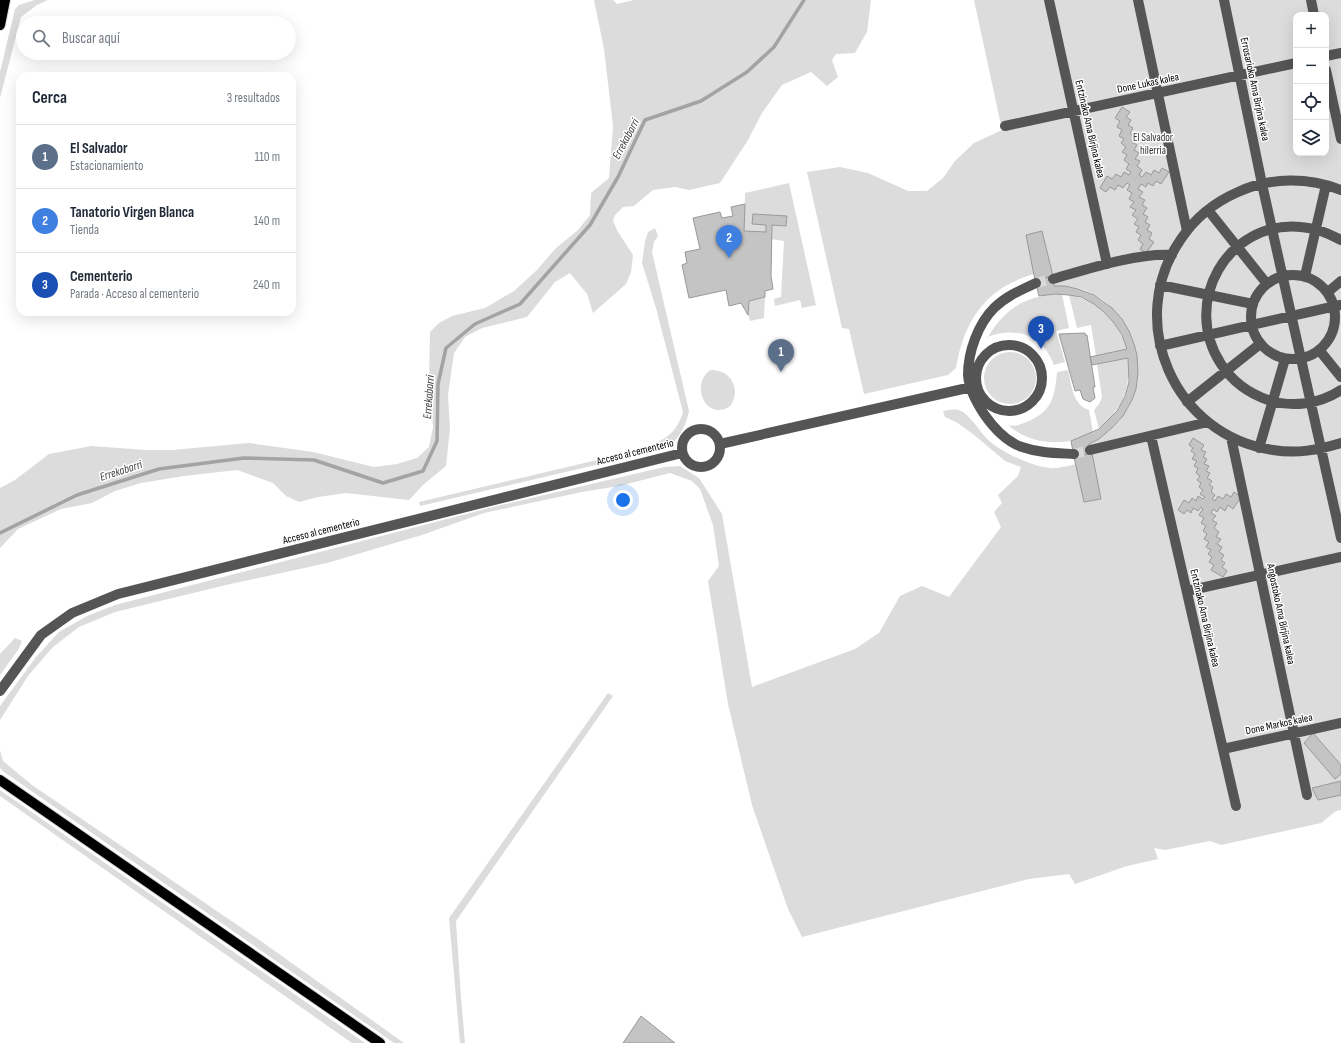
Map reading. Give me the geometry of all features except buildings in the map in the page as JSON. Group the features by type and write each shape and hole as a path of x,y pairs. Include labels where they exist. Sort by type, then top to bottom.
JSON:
{"main road":[{"path":"0,25 5,0"},
{"path":"0,780 380,1043"}],"street":[{"name":"Entzinako Ama Birjina kalea","path":"1049,0 1107,264"},
{"path":"1138,0 1187,231"},
{"name":"Errosarioko Ama Birjina kalea","path":"1224,0 1262,184 1321,449"},
{"path":"1311,0 1313,12"},
{"path":"1329,55 1341,53"},
{"name":"Done Lukas kalea","path":"1005,126 1293,64"},
{"path":"1329,84 1341,139"},
{"path":"1341,190 1326,185 1294,180 1262,184 1230,195 1208,210 1187,231 1172,254 1160,285 1157,315 1160,346 1170,376 1188,402 1208,422 1231,437 1259,448 1292,452 1321,449 1341,443"},
{"path":"1305,276 1326,185"},
{"path":"1208,210 1267,284"},
{"path":"1341,240 1316,229 1301,226 1287,226 1272,229 1254,236 1237,247 1218,268 1208,295 1205,315 1208,335 1215,354 1226,372 1235,382 1259,397 1272,401 1292,404 1311,402 1341,390"},
{"path":"1053,279 1107,264 1157,254 1172,254"},
{"path":"1283,276 1305,276 1318,282 1328,292 1338,306 1336,317 1338,328 1320,351 1301,359 1285,359 1275,356 1267,351 1260,344 1251,325 1253,304 1258,293 1267,284 1283,276"},
{"path":"1328,292 1341,281"},
{"path":"1036,283 1014,293 1005,299 994,308 983,322 975,340 968,375 973,387 976,403 1000,434 1021,447 1041,453 1074,454"},
{"path":"1160,285 1253,304"},
{"path":"1160,346 1338,306"},
{"path":"1188,402 1260,344"},
{"path":"1002,345 1016,345 1028,350 1037,360 1042,372 1042,385 1037,397 1027,406 1015,411 1002,411 990,406 973,387 976,371 981,359 990,350 1002,345"},
{"path":"1320,351 1341,377"},
{"path":"1259,448 1285,359"},
{"path":"720,444 973,387"},
{"path":"1090,450 1208,422"},
{"path":"699,429 712,432 720,444 718,458 714,463 702,468 690,464 682,453 685,437 693,431 699,429"},
{"name":"Entzinako Ama Birjina kalea","path":"1151,436 1236,806"},
{"name":"Angostoko Ama Birjina kalea","path":"1231,437 1307,795"},
{"path":"1321,449 1341,538"},
{"name":"Acceso al cementerio","path":"0,691 42,635 72,613 118,594 682,453"},
{"path":"1187,591 1341,557"},
{"name":"Done Markos kalea","path":"1223,749 1341,723"}],"green space":[{"path":"35,0 48,0 37,5 22,16 16,16 16,36 0,98 0,72 15,9 19,5"},
{"path":"594,0 613,0 617,4 634,0 871,0 867,32 855,53 836,54 832,60 838,77 827,86 811,72 782,85 762,113 748,140 720,183 689,190 675,187 653,190 634,206 623,207 615,215 613,221 618,232 633,255 631,272 626,284 593,313 587,294 570,273 555,282 527,317 482,328 465,337 454,353 448,395 450,429 446,466 423,485 409,500 346,493 318,497 299,502 286,496 273,483 237,470 184,476 141,483 115,491 92,503 61,509 18,529 0,548 0,488 15,480 49,454 91,446 146,450 172,450 249,443 313,452 374,467 397,464 417,458 429,447 433,427 429,381 430,332 439,323 452,316 485,308 514,291 537,270 555,249 578,230 590,215 591,193 609,178 613,126 604,49"},
{"name":"El Salvador hilerria","path":"974,0 1341,0 1341,810 1336,811 1321,823 1221,845 1210,841 1165,850 1154,848 1158,859 1127,866 1075,884 1069,874 1029,879 802,937 788,909 752,805 728,704 708,581 719,566 713,525 700,489 692,481 670,473 619,486 582,492 484,513 422,535 327,563 226,585 115,612 79,627 53,647 28,676 0,720 0,706 36,657 59,632 87,616 115,605 497,506 664,467 680,466 699,478 722,514 752,687 855,649 879,633 900,596 922,586 949,597 1001,527 994,512 1002,503 998,495 1018,476 1021,467 1005,461 973,434 956,422 945,417 943,411 961,411 988,440 1009,454 1041,466 1052,468 1062,467 1076,464 1073,449 1094,441 1113,428 1123,416 1133,398 1137,379 1137,359 1133,340 1124,323 1112,308 1096,296 1077,288 1057,286 1037,288 1034,274 1017,280 1002,288 980,309 971,321 965,335 956,368 948,375 864,394 849,329 842,328 807,172 840,167 868,173 908,191 927,191 943,178 955,161 974,143 1002,130"},
{"path":"789,183 816,305 802,308 800,300 775,306 774,299 781,297 784,241 771,239 772,225 786,226 787,216 753,214 752,224 766,225 766,232 744,231 745,193"},
{"path":"655,228 658,236 654,242 652,252 689,411 686,422 677,438 664,449 420,506 419,502 644,449 663,439 673,431 677,426 683,412 656,308 642,263 645,241 648,232"},
{"path":"1062,294 1069,328 1056,331 1065,362 1054,365 1043,346 1038,341 1024,334 1009,332 995,334 988,337 1001,319 1016,306 1033,298"},
{"path":"1069,295 1089,302 1106,313 1118,329 1127,349 1096,356 1091,325 1077,328"},
{"path":"765,297 764,318 750,321 748,315 749,301"},
{"path":"1010,352 1020,354 1028,360 1034,368 1036,378 1034,388 1028,396 1020,402 1010,404 1000,402 992,396 986,388 984,378 986,368 992,360 1000,354"},
{"path":"1128,358 1128,379 1123,398 1114,414 1099,429 1094,410 1102,397 1097,364"},
{"path":"711,370 716,370 728,376 735,388 734,398 727,408 719,410 712,408 706,404 702,397 702,382 705,375"},
{"path":"1068,370 1076,399 1083,407 1089,410 1093,432 1079,439 1062,442 1045,442 1029,438 1008,425 1011,426 1024,423 1037,417 1043,412 1051,402 1057,372"},
{"path":"15,638 22,641 18,650 0,675 0,654"},
{"path":"608,693 613,696 456,921 465,1043 460,1043 449,918"},
{"path":"0,750 3,761 32,785 258,939 404,1043 394,1043 4,772 0,768"},
{"path":"0,790 365,1043 352,1043 0,796"}],"waterway":[{"name":"Errekabarri","path":"0,533 77,495 159,469 244,458 314,460 383,483 423,471 437,441 438,384 446,348 475,324 520,304 590,225 618,177 645,120 701,101 747,72 774,47 804,0"}],"tunnel":[{"path":"1036,283 1053,279"},
{"path":"1074,454 1090,450"}],"place":[{"name":"Tanatorio Virgen Blanca","path":"729,258"},
{"name":"Cementerio","path":"1041,349"},
{"name":"El Salvador","path":"781,372"}]}
